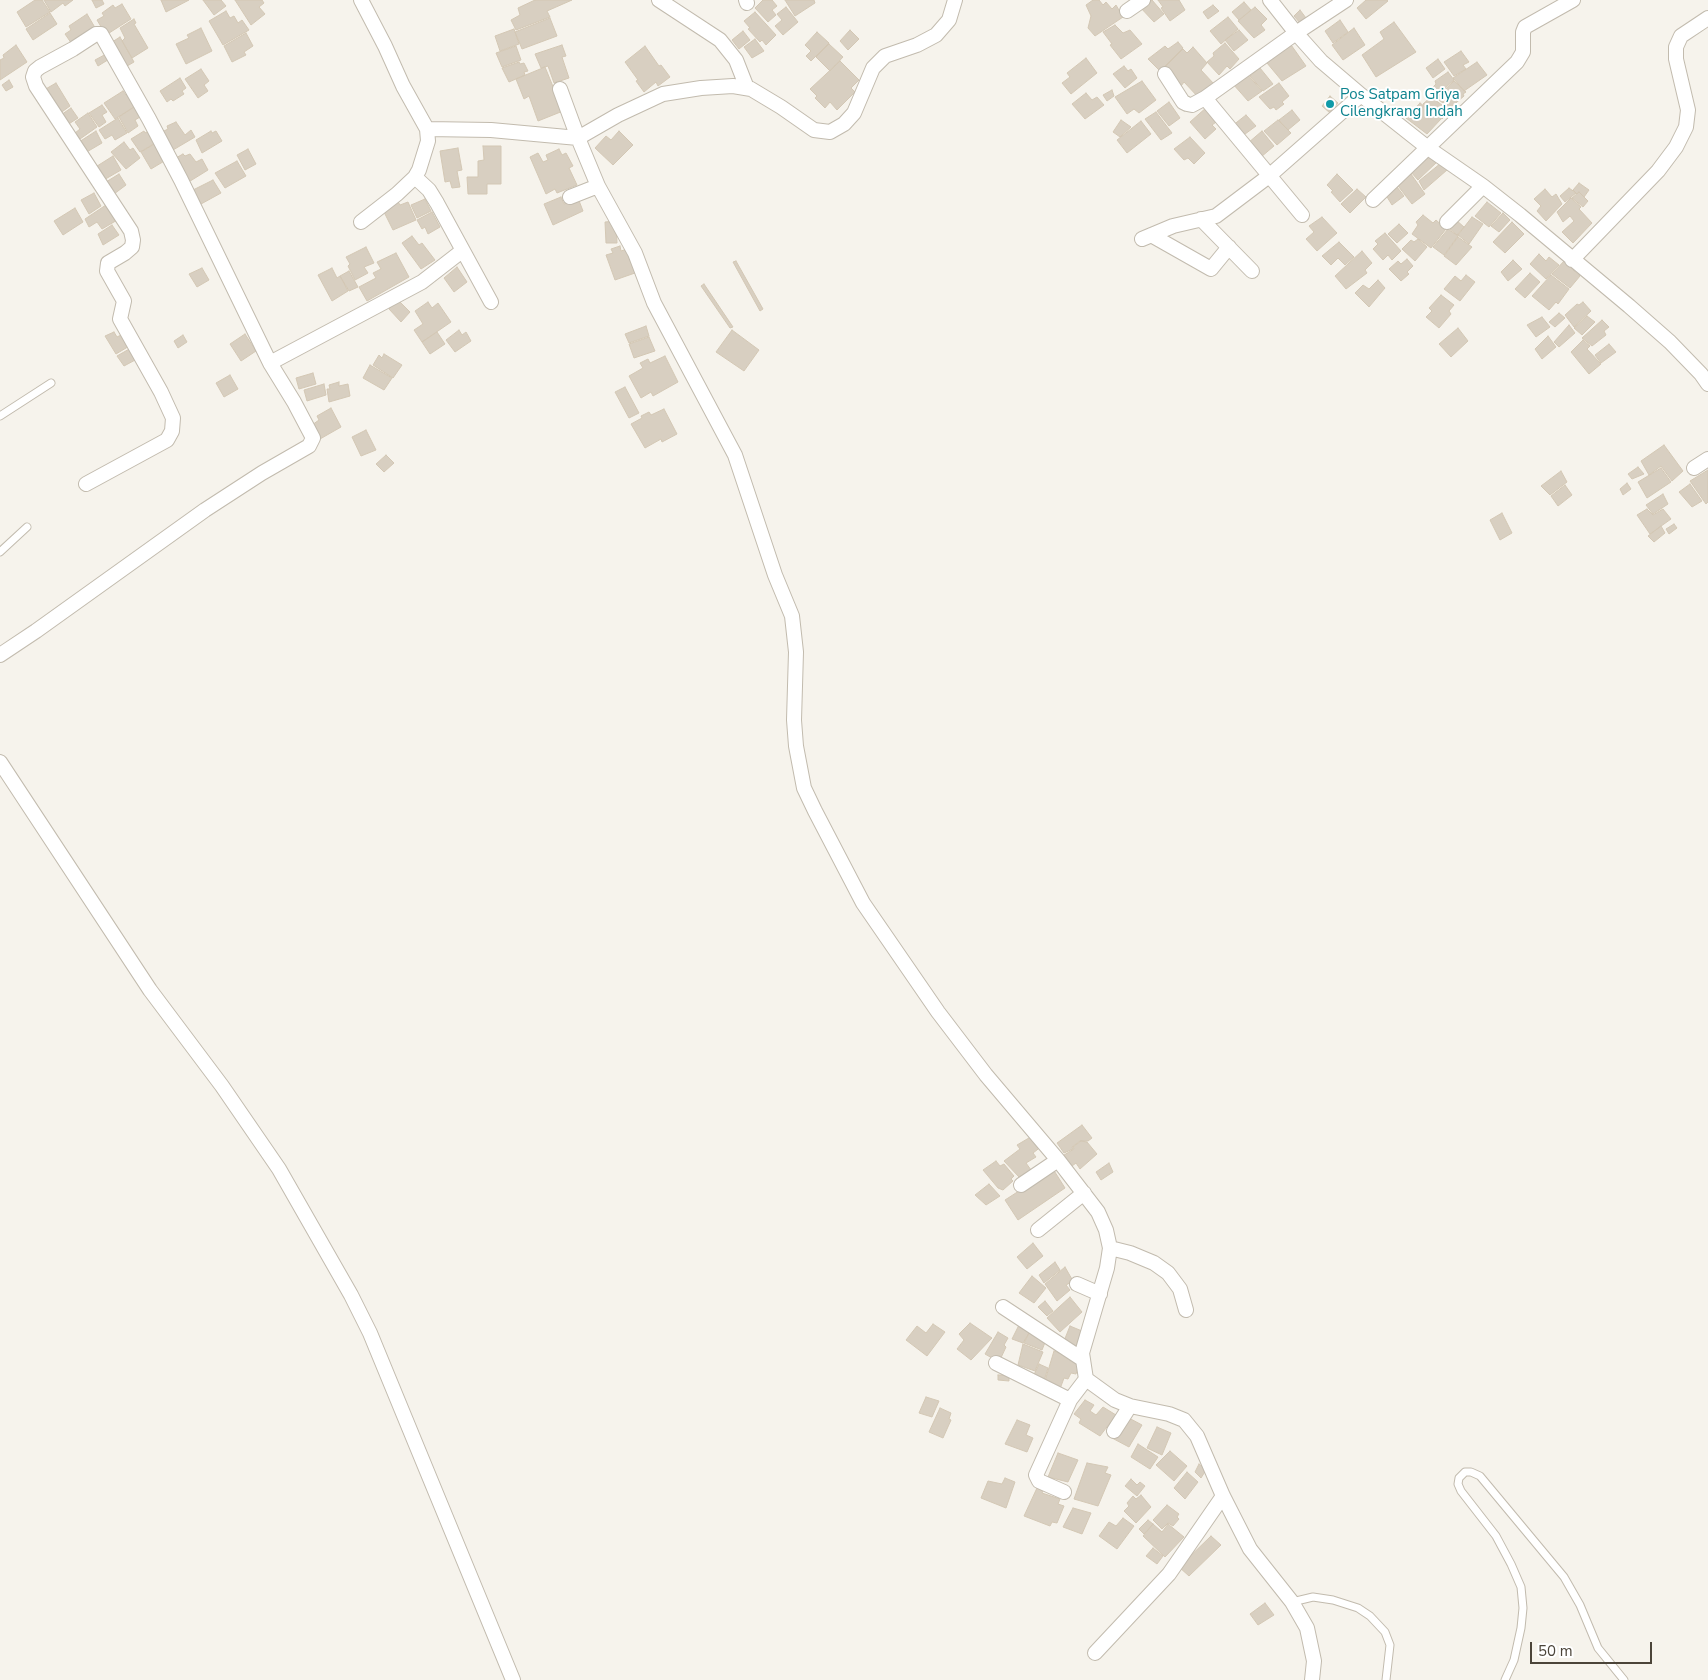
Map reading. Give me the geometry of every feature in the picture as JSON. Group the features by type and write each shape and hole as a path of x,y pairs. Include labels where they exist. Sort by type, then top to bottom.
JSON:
{"street":[{"path":"360,0 427,129 428,141 415,177 397,194 360,222"},
{"path":"659,0 720,40 736,60 740,87"},
{"path":"427,129 491,130 578,138 618,115 663,94 701,88 740,87 781,107 814,130 830,132 844,124 854,112 873,68 885,56 917,45 936,35 949,20 955,0"},
{"path":"1127,11 1143,0"},
{"path":"1270,0 1321,61 1428,148 1483,186 1520,215 1572,260 1630,306 1670,342 1708,384"},
{"path":"1165,74 1183,102 1192,105 1205,98 1346,0"},
{"path":"1373,200 1521,57 1525,27 1574,0"},
{"path":"1572,260 1658,172 1676,147 1686,127 1688,110 1676,59 1676,47 1681,36 1708,18"},
{"path":"0,655 205,510 262,473 309,446 313,438 270,363 181,180 101,34 96,34 40,67 35,71 33,77 36,86 131,231 132,247 108,263 108,270 124,301 120,319 173,418 172,431 167,440 86,484"},
{"path":"560,89 598,186 635,253 654,303 735,455 775,575 792,616 796,652 794,720 796,746 804,788 814,811 863,903 938,1012 986,1075 1058,1160 1098,1212 1106,1230 1110,1248 1107,1268 1082,1354 1086,1379 1115,1400 1130,1406 1169,1414 1184,1420 1197,1436 1223,1496 1250,1549 1292,1602 1307,1628 1314,1661 1312,1680"},
{"path":"1229,247 1212,269 1147,237 1173,226 1216,216 1269,176 1361,95"},
{"path":"1205,98 1302,215"},
{"path":"415,177 429,190 437,203 491,302"},
{"path":"570,198 598,186"},
{"path":"1447,222 1483,186"},
{"path":"1201,219 1252,272"},
{"path":"270,363 422,282 462,251"},
{"path":"1694,468 1708,459"},
{"path":"0,762 150,990 222,1086 279,1169 351,1295 370,1333 513,1680"},
{"path":"1021,1185 1058,1160"},
{"path":"1038,1230 1084,1193"},
{"path":"1110,1248 1130,1253 1154,1263 1168,1273 1180,1289 1186,1310"},
{"path":"1076,1284 1100,1294"},
{"path":"1003,1306 1082,1359"},
{"path":"996,1363 1070,1400"},
{"path":"1064,1492 1039,1481 1036,1475 1070,1400 1086,1379"},
{"path":"1114,1431 1130,1406"},
{"path":"1095,1654 1169,1574 1223,1496"}],"lane":[{"path":"0,416 51,383"},
{"path":"0,552 28,527"},
{"path":"1505,1680 1514,1660 1521,1628 1523,1608 1521,1588 1496,1536 1461,1491 1458,1484 1459,1478 1465,1472 1471,1472 1480,1476 1564,1577 1580,1606 1598,1648 1624,1680"},
{"path":"1292,1602 1313,1598 1333,1600 1358,1608 1370,1616 1385,1632 1390,1645 1386,1680"}],"building":[{"path":"35,0 42,0 50,12 26,27 17,12"},
{"path":"44,0 73,0 65,6 63,3 51,12"},
{"path":"92,0 102,0 104,4 96,8"},
{"path":"161,0 189,0 166,12"},
{"path":"203,0 221,0 226,6 214,15"},
{"path":"235,0 262,0 264,3 259,7 265,14 251,25"},
{"path":"535,0 572,0 547,11 550,17 516,30 511,20 520,15 518,8"},
{"path":"763,0 772,0 777,6 772,10 776,15 768,22 755,8"},
{"path":"785,0 814,0 815,3 795,16"},
{"path":"1093,0 1099,0 1103,5 1106,2 1112,9 1116,5 1123,17 1095,36 1088,28 1091,16 1086,5"},
{"path":"1146,0 1152,0 1164,14 1154,22 1139,6"},
{"path":"1158,0 1179,0 1185,10 1170,21"},
{"path":"1366,0 1388,1 1366,19 1357,8"},
{"path":"1244,2 1251,10 1239,20 1232,12"},
{"path":"122,4 131,19 106,35 97,20 104,16 102,13 113,5 115,8"},
{"path":"1213,5 1219,11 1208,19 1203,12"},
{"path":"786,7 798,22 783,35 775,26 782,20 777,14"},
{"path":"1255,7 1267,19 1261,25 1265,30 1254,38 1238,21"},
{"path":"1300,10 1306,18 1300,23 1294,16"},
{"path":"226,11 230,18 234,16 238,23 242,20 249,30 223,45 209,21"},
{"path":"755,12 776,35 766,45 762,40 760,42 748,29 750,28 744,21"},
{"path":"50,13 57,24 33,40 26,29"},
{"path":"87,14 97,31 74,47 65,34 71,30 69,26"},
{"path":"1228,17 1238,29 1221,44 1210,31"},
{"path":"550,18 557,36 522,49 515,32"},
{"path":"134,19 136,23 134,24 148,48 132,58 122,41 125,38 120,28"},
{"path":"1340,20 1348,32 1333,43 1325,31"},
{"path":"1394,22 1416,52 1376,77 1362,55 1384,39 1380,32"},
{"path":"1115,25 1123,33 1130,30 1142,44 1121,59 1103,32"},
{"path":"201,28 212,51 186,64 176,44 189,38 187,35"},
{"path":"1354,28 1365,45 1343,60 1332,45"},
{"path":"514,29 519,44 500,51 495,36"},
{"path":"850,30 859,39 848,50 840,41"},
{"path":"1239,30 1248,40 1234,51 1225,40"},
{"path":"743,31 750,40 739,49 732,40"},
{"path":"817,32 829,43 811,61 806,56 811,51 805,45"},
{"path":"246,33 253,46 244,52 246,55 232,62 224,46"},
{"path":"120,37 134,62 122,69 109,44"},
{"path":"755,39 764,51 752,58 744,47"},
{"path":"1178,42 1183,48 1160,71 1148,59 1165,46 1168,49"},
{"path":"1289,42 1306,66 1282,81 1267,63 1274,58 1271,53"},
{"path":"1225,43 1239,59 1230,69 1227,66 1219,75 1207,62 1214,56 1213,53"},
{"path":"829,44 843,57 830,71 816,57"},
{"path":"16,45 27,62 0,80 0,60 4,58 3,55"},
{"path":"562,45 566,56 562,57 569,78 554,83 548,66 541,68 535,54"},
{"path":"516,46 521,60 502,67 496,53"},
{"path":"645,46 659,66 661,65 670,77 658,86 656,82 644,92 625,62"},
{"path":"1193,47 1207,63 1201,70 1214,84 1199,98 1184,82 1181,86 1163,69 1183,49 1187,53"},
{"path":"1461,51 1469,62 1463,65 1466,69 1454,76 1444,62"},
{"path":"108,53 111,58 98,66 95,60"},
{"path":"1086,58 1097,73 1071,94 1062,83 1070,77 1067,73"},
{"path":"1438,59 1445,69 1433,78 1426,68"},
{"path":"840,61 859,80 851,88 855,92 837,110 830,102 825,108 815,98 817,96 810,89"},
{"path":"519,62 520,64 524,63 528,71 524,72 525,75 509,82 502,68"},
{"path":"1477,62 1487,75 1464,91 1453,78"},
{"path":"1124,66 1128,71 1131,69 1137,78 1125,88 1113,74"},
{"path":"545,67 563,111 538,121 529,96 524,99 516,79"},
{"path":"1260,68 1273,84 1263,91 1250,76"},
{"path":"201,69 209,81 204,85 208,91 198,98 185,79"},
{"path":"1448,72 1454,80 1434,98 1429,91 1436,84 1435,81"},
{"path":"1247,74 1262,91 1248,101 1233,84"},
{"path":"180,78 186,88 182,91 184,94 173,101 171,99 167,102 160,91"},
{"path":"9,80 13,87 6,91 2,85"},
{"path":"1142,81 1156,100 1139,113 1134,109 1127,114 1115,97"},
{"path":"1454,81 1466,92 1450,108 1436,98"},
{"path":"56,83 70,106 59,114 44,90"},
{"path":"1279,83 1289,96 1282,102 1284,104 1276,110 1274,107 1270,109 1259,97"},
{"path":"1112,90 1114,96 1107,101 1103,95"},
{"path":"123,91 126,95 130,93 137,105 115,119 104,103"},
{"path":"1086,93 1092,100 1097,97 1104,105 1085,119 1072,104"},
{"name":"Pos Satpam Griya Cilengkrang Indah","path":"1330,96 1338,103 1330,113 1322,106"},
{"path":"1431,97 1450,111 1442,119 1423,104"},
{"path":"1169,102 1180,118 1169,126 1157,111"},
{"path":"1420,103 1441,119 1427,134 1406,118"},
{"path":"102,105 107,112 102,115 106,122 99,127 89,113"},
{"path":"134,107 140,117 135,120 138,126 128,133 119,117"},
{"path":"1207,107 1219,120 1212,125 1216,129 1205,139 1190,122"},
{"path":"71,108 78,118 64,127 58,117"},
{"path":"1292,110 1300,120 1288,130 1279,120"},
{"path":"1156,112 1172,133 1161,140 1145,119"},
{"path":"88,113 97,127 80,139 75,133 80,129 75,122"},
{"path":"1246,115 1256,126 1241,137 1232,126"},
{"path":"118,118 127,133 115,140 112,135 105,139 99,130"},
{"path":"1121,120 1131,127 1120,137 1113,132"},
{"path":"1278,120 1291,133 1277,145 1264,131"},
{"path":"1141,121 1151,134 1127,153 1117,140"},
{"path":"176,122 185,135 191,130 195,137 173,150 162,132 168,129 167,126"},
{"path":"150,130 157,142 140,152 131,139 144,131 145,133"},
{"path":"96,131 102,143 85,153 79,142"},
{"path":"211,131 212,133 216,131 222,141 202,153 196,140"},
{"path":"619,131 633,145 613,165 595,148 606,136 611,140"},
{"path":"1262,131 1274,146 1261,157 1248,143"},
{"path":"1190,137 1205,153 1194,164 1188,158 1184,160 1174,149"},
{"path":"124,142 130,150 133,148 140,158 126,169 111,152"},
{"path":"156,143 166,160 151,169 141,152"},
{"path":"483,146 501,146 501,184 487,184 487,194 468,194 467,177 478,177 478,161 484,160"},
{"path":"458,148 462,170 457,171 460,187 452,188 450,181 445,182 440,151"},
{"path":"248,149 256,164 245,170 237,155"},
{"path":"559,149 562,155 566,153 573,166 569,168 577,185 557,193 555,189 546,194 530,157 538,153 543,162 548,160 546,155"},
{"path":"183,154 185,156 190,154 196,162 202,159 208,170 187,183 174,159"},
{"path":"1428,154 1437,162 1418,180 1410,171"},
{"path":"113,156 121,170 102,181 94,168"},
{"path":"237,161 246,176 225,188 215,173"},
{"path":"1441,163 1447,170 1424,190 1419,181"},
{"path":"119,174 126,185 114,194 106,182"},
{"path":"1337,174 1353,190 1340,202 1327,185"},
{"path":"1411,174 1425,194 1412,204 1395,182"},
{"path":"213,180 221,193 201,204 193,190"},
{"path":"1394,183 1404,196 1392,205 1384,192"},
{"path":"1579,183 1589,190 1584,197 1579,192 1577,194 1573,190"},
{"path":"1569,188 1576,193 1565,202 1560,196"},
{"path":"1357,189 1366,197 1350,213 1341,204"},
{"path":"1545,189 1552,197 1556,194 1562,204 1546,221 1537,211 1541,206 1534,199"},
{"path":"1579,192 1588,201 1583,207 1572,198"},
{"path":"94,193 101,206 89,214 81,200"},
{"path":"561,197 564,204 578,198 583,211 553,225 544,204"},
{"path":"1571,198 1581,207 1579,209 1592,223 1573,243 1562,232 1574,221 1570,216 1563,222 1557,212"},
{"path":"425,199 431,211 417,218 411,205"},
{"path":"397,200 400,205 408,202 416,220 393,230 384,212 388,210 386,205"},
{"path":"1487,202 1501,213 1489,227 1475,216"},
{"path":"109,203 119,219 102,229 97,222 89,227 85,219"},
{"path":"75,208 83,222 63,235 54,221"},
{"path":"432,212 440,227 428,234 425,227 422,229 417,220"},
{"path":"1503,213 1510,220 1499,232 1491,226"},
{"path":"1423,215 1433,223 1436,220 1446,229 1431,248 1412,234 1418,225 1416,222"},
{"path":"1322,217 1337,233 1317,251 1306,239 1314,232 1309,226"},
{"path":"1472,217 1483,224 1469,244 1458,235"},
{"path":"1456,220 1464,227 1457,235 1449,228"},
{"path":"616,221 617,243 606,243 605,222"},
{"path":"1512,222 1524,234 1505,253 1493,242"},
{"path":"1399,224 1408,233 1397,243 1388,234"},
{"path":"112,225 119,235 103,245 98,234"},
{"path":"1448,229 1458,236 1444,255 1433,247"},
{"path":"1385,233 1401,251 1392,260 1388,255 1383,260 1373,249 1378,244 1375,241"},
{"path":"412,236 419,245 422,243 435,260 421,269 402,243"},
{"path":"1458,237 1472,247 1456,265 1444,256"},
{"path":"1418,239 1427,247 1415,261 1402,249 1411,240 1414,242"},
{"path":"1339,242 1354,257 1345,265 1338,258 1331,265 1322,256"},
{"path":"620,246 621,251 627,249 635,273 615,280 606,255 613,253 611,249"},
{"path":"366,247 374,263 364,267 368,273 355,280 346,257"},
{"path":"1362,251 1372,263 1365,270 1367,273 1346,289 1335,276"},
{"path":"396,253 409,277 367,301 359,287 376,278 373,273 381,269 377,262"},
{"path":"1539,254 1546,261 1549,257 1559,265 1546,279 1530,264"},
{"path":"1407,259 1413,266 1407,272 1409,274 1401,281 1389,269 1398,261 1401,264"},
{"path":"1513,260 1522,269 1508,281 1501,272"},
{"path":"1565,260 1575,268 1573,270 1580,276 1570,288 1552,274"},
{"path":"736,261 763,309 760,311 733,262"},
{"path":"457,267 467,282 454,292 444,278"},
{"path":"202,268 209,280 197,287 189,274"},
{"path":"332,268 337,278 340,276 348,291 332,301 318,275"},
{"path":"349,271 358,287 349,291 340,276"},
{"path":"1530,273 1540,282 1525,298 1515,289"},
{"path":"1466,275 1475,282 1460,301 1444,289 1455,276 1461,281"},
{"path":"1551,275 1569,289 1558,304 1556,302 1549,310 1532,296"},
{"path":"1378,280 1385,288 1369,307 1355,293 1363,285 1369,289"},
{"path":"704,284 733,327 730,328 701,286"},
{"path":"1441,295 1454,305 1449,311 1451,314 1439,328 1426,317 1432,311 1429,308"},
{"path":"398,300 410,312 401,322 389,309"},
{"path":"428,302 432,308 438,303 451,322 422,342 414,330 423,324 415,311"},
{"path":"1583,302 1591,311 1574,327 1565,315 1577,304 1579,305"},
{"path":"1559,313 1565,318 1555,327 1549,322"},
{"path":"1587,316 1595,322 1582,335 1574,328"},
{"path":"1542,317 1550,327 1536,337 1527,325"},
{"path":"1602,320 1609,327 1604,331 1606,335 1592,346 1582,338"},
{"path":"1569,325 1575,333 1559,347 1554,342"},
{"path":"646,326 649,336 629,343 625,334"},
{"path":"1458,328 1468,341 1451,357 1439,344"},
{"path":"459,330 462,335 466,332 471,341 455,352 446,340"},
{"path":"732,330 759,350 744,371 716,352"},
{"path":"114,332 117,337 125,333 131,345 116,354 105,336"},
{"path":"437,332 445,344 430,354 422,342"},
{"path":"245,334 256,351 241,361 230,344"},
{"path":"183,335 187,342 178,348 174,341"},
{"path":"1548,336 1556,347 1542,359 1535,349"},
{"path":"649,337 655,351 634,358 629,344"},
{"path":"1583,340 1590,346 1587,349 1601,364 1589,374 1571,352"},
{"path":"1609,344 1616,352 1601,363 1595,355"},
{"path":"131,348 137,359 124,366 117,356"},
{"path":"384,354 402,365 393,378 373,365 379,355 382,358"},
{"path":"665,356 678,382 653,396 651,392 641,398 629,376 643,368 640,363 648,359 650,363"},
{"path":"370,365 392,378 384,390 363,378"},
{"path":"313,373 316,384 299,389 296,378"},
{"path":"230,375 238,389 224,397 216,383"},
{"path":"339,382 339,386 348,384 350,396 329,402 327,389 330,389 329,385"},
{"path":"324,384 326,395 307,401 304,390"},
{"path":"625,387 639,413 629,418 615,392"},
{"path":"331,408 341,427 320,439 312,425 319,420 317,416"},
{"path":"664,409 677,434 662,442 661,439 645,448 631,424 649,412 651,415"},
{"path":"366,430 376,450 361,456 352,437"},
{"path":"1664,445 1683,471 1672,481 1661,466 1649,475 1641,461"},
{"path":"386,455 394,463 384,472 376,464"},
{"path":"1638,467 1644,474 1632,479 1628,474"},
{"path":"1661,468 1671,482 1647,498 1638,482"},
{"path":"1708,470 1708,502 1706,504 1690,481"},
{"path":"1561,471 1567,482 1550,495 1541,486"},
{"path":"1627,483 1631,489 1623,495 1620,489"},
{"path":"1690,484 1702,501 1692,507 1679,492"},
{"path":"1565,485 1572,495 1558,506 1551,496"},
{"path":"1663,494 1668,504 1653,514 1646,505"},
{"path":"1647,509 1653,515 1663,509 1671,519 1650,534 1637,515"},
{"path":"1502,513 1512,533 1500,540 1490,520"},
{"path":"1674,524 1677,528 1669,534 1666,529"},
{"path":"1661,526 1665,533 1654,542 1648,536"},
{"path":"1082,1125 1092,1138 1088,1141 1080,1141 1072,1147 1073,1149 1064,1153 1057,1143"},
{"path":"1034,1135 1042,1146 1033,1153 1036,1157 1026,1163 1031,1170 1019,1177 1004,1161 1020,1149 1017,1145"},
{"path":"1081,1141 1087,1142 1097,1154 1080,1169 1076,1163 1072,1166 1064,1155 1074,1149 1073,1147"},
{"path":"996,1161 1000,1166 1004,1164 1014,1176 1011,1179 1013,1181 1003,1190 998,1188 983,1170"},
{"path":"1109,1163 1113,1172 1101,1180 1096,1172"},
{"path":"1053,1169 1065,1188 1018,1220 1005,1200"},
{"path":"989,1184 1000,1196 986,1205 975,1195"},
{"path":"1033,1243 1043,1256 1027,1269 1017,1257"},
{"path":"1055,1262 1060,1270 1044,1283 1039,1275"},
{"path":"1065,1267 1073,1281 1066,1285 1070,1290 1057,1301 1045,1284"},
{"path":"1032,1276 1046,1288 1034,1303 1019,1293"},
{"path":"1070,1297 1082,1312 1060,1332 1047,1318"},
{"path":"1045,1301 1053,1311 1047,1316 1038,1307"},
{"path":"970,1323 992,1338 971,1360 957,1349 964,1340 959,1334"},
{"path":"1020,1323 1032,1328 1023,1343 1012,1339"},
{"path":"933,1324 945,1332 927,1356 906,1340 917,1326 926,1333"},
{"path":"1070,1326 1082,1331 1076,1346 1064,1341"},
{"path":"998,1332 1008,1338 999,1362 985,1354"},
{"path":"1029,1333 1046,1340 1042,1350 1024,1343"},
{"path":"1023,1344 1043,1352 1035,1371 1018,1365"},
{"path":"1054,1351 1080,1361 1076,1374 1071,1373 1068,1379 1064,1378 1060,1389 1044,1384"},
{"path":"1039,1364 1048,1368 1043,1384 1032,1379"},
{"path":"998,1375 1009,1375 1009,1381 998,1380"},
{"path":"926,1397 939,1401 932,1417 919,1413"},
{"path":"1085,1400 1094,1405 1090,1411 1096,1415 1103,1407 1116,1415 1100,1436 1079,1423 1081,1419 1074,1414"},
{"path":"940,1408 951,1413 949,1419 951,1420 943,1438 929,1432"},
{"path":"1127,1417 1142,1425 1129,1447 1112,1438"},
{"path":"1017,1420 1030,1425 1026,1435 1033,1438 1027,1452 1005,1444"},
{"path":"1157,1427 1171,1433 1162,1455 1147,1448"},
{"path":"1138,1444 1158,1457 1150,1469 1131,1457"},
{"path":"1170,1451 1187,1466 1174,1481 1156,1465"},
{"path":"1058,1453 1078,1460 1068,1482 1048,1477"},
{"path":"1087,1463 1108,1467 1105,1473 1111,1475 1098,1506 1074,1499"},
{"path":"1199,1464 1206,1470 1201,1478 1195,1472"},
{"path":"1187,1472 1198,1482 1185,1499 1174,1488"},
{"path":"1005,1478 1015,1482 1006,1508 981,1498 988,1481 1002,1484"},
{"path":"1131,1479 1137,1485 1140,1482 1145,1486 1137,1496 1125,1486"},
{"path":"1037,1488 1043,1491 1042,1493 1060,1499 1058,1504 1064,1506 1057,1523 1052,1522 1050,1526 1024,1516"},
{"path":"1141,1495 1151,1507 1136,1523 1124,1511 1129,1506 1127,1503 1133,1496 1136,1499"},
{"path":"1167,1505 1179,1514 1177,1517 1179,1519 1173,1526 1168,1523 1162,1529 1153,1520"},
{"path":"1073,1508 1091,1513 1082,1534 1063,1527"},
{"path":"1123,1518 1134,1526 1117,1549 1099,1536 1109,1522 1116,1526"},
{"path":"1148,1520 1153,1524 1144,1534 1139,1529"},
{"path":"1153,1524 1162,1532 1168,1524 1184,1537 1165,1557 1143,1536"},
{"path":"1211,1536 1221,1545 1189,1576 1179,1567"},
{"path":"1153,1548 1163,1556 1157,1564 1146,1556"},
{"path":"1265,1603 1274,1615 1258,1625 1250,1614"}],"place":[{"name":"Pos Satpam Griya Cilengkrang Indah","path":"1330,104"}]}
